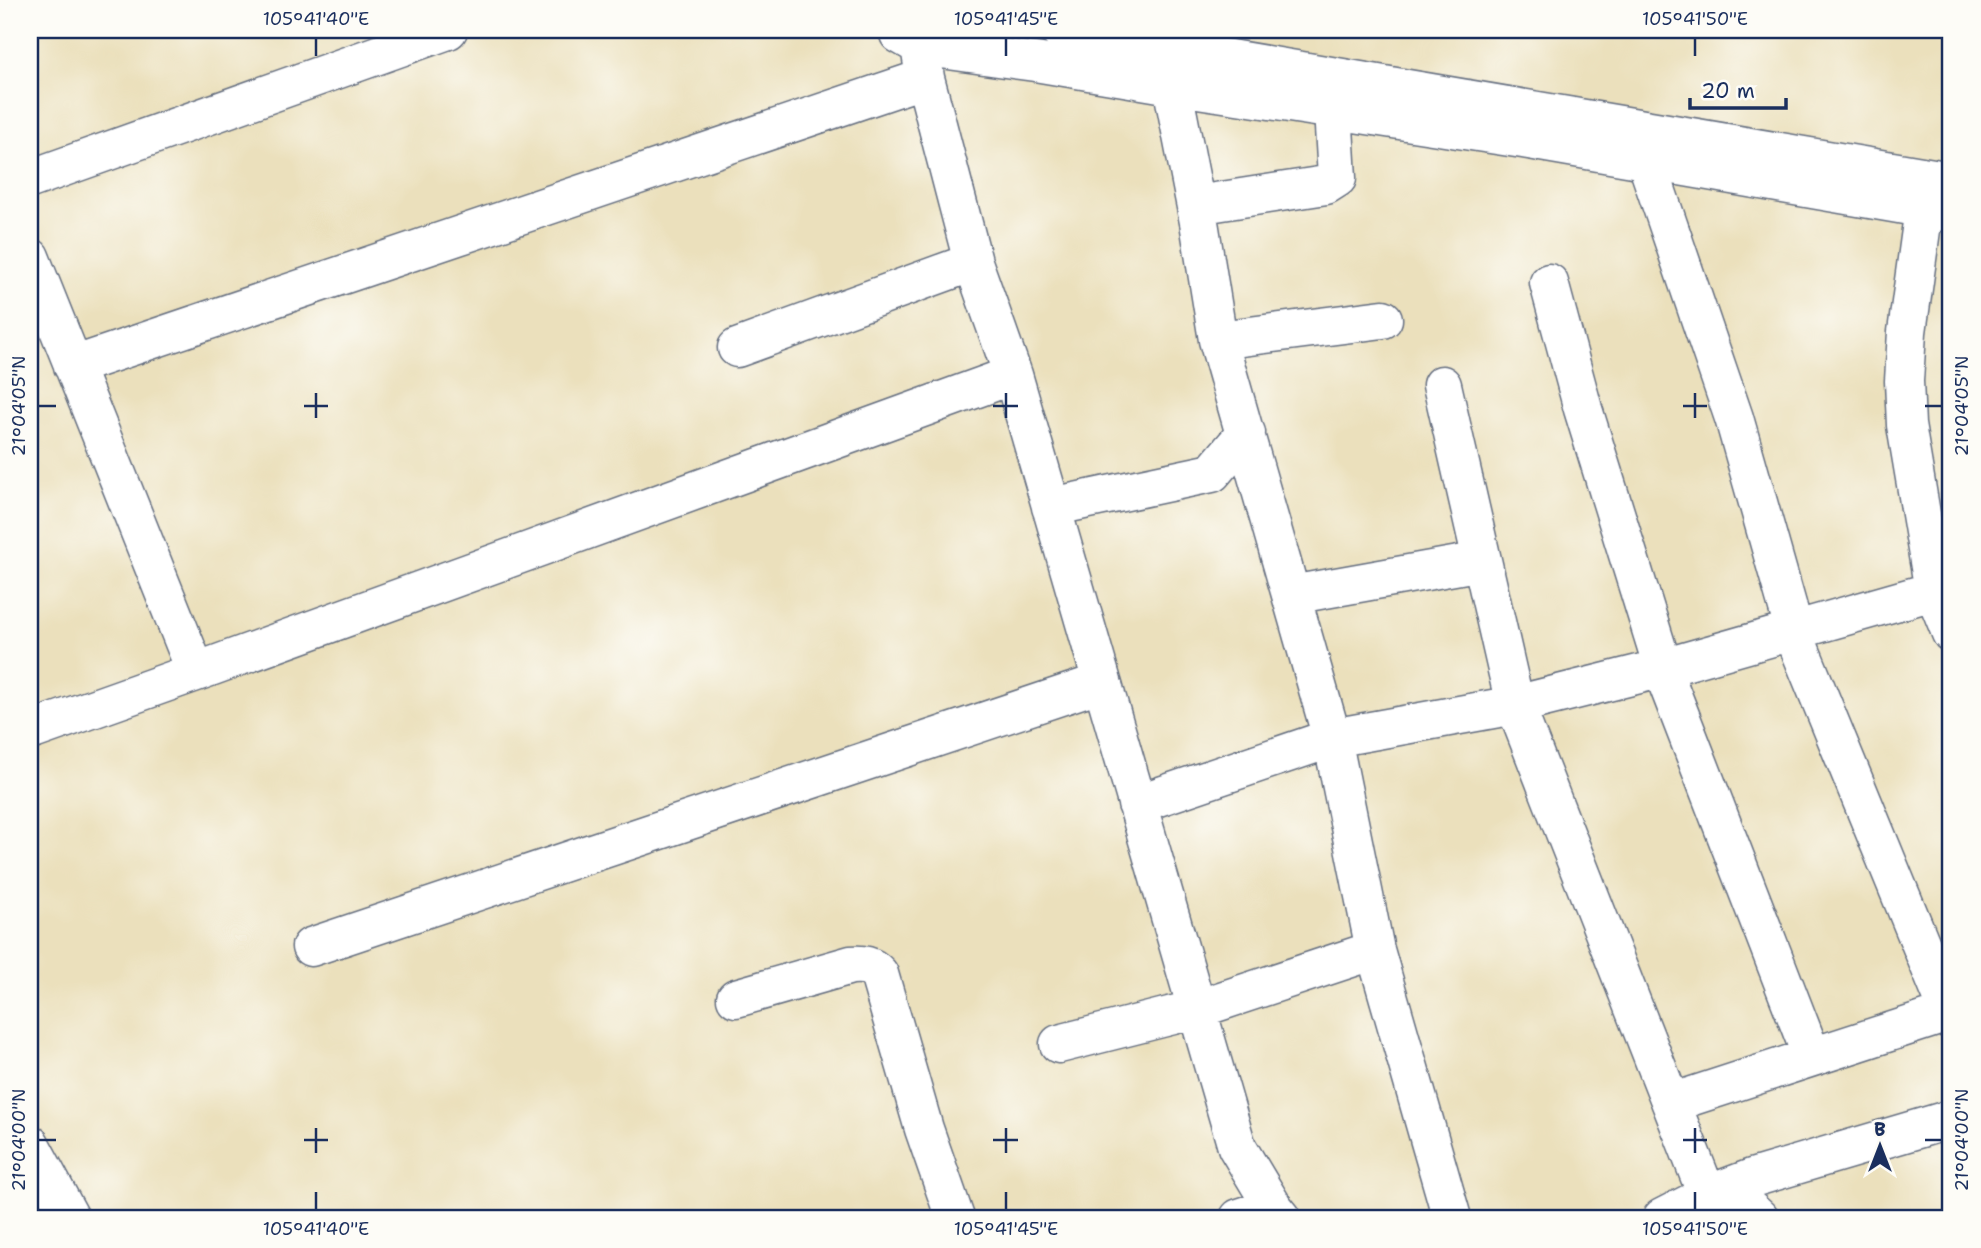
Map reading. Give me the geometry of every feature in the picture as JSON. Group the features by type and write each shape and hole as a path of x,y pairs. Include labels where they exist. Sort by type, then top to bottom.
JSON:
{"street":[{"path":"30,179 448,30"},
{"path":"1059,30 1951,181"},
{"path":"913,46 973,261 1013,375 1237,1147 1265,1215"},
{"path":"73,366 913,46 1035,62 1646,160 1938,210 1907,332 1904,381 1906,425 1951,633"},
{"path":"1172,85 1196,205 1218,340 1332,738 1375,950 1452,1218"},
{"path":"1196,205 1326,185 1336,178 1333,110"},
{"path":"1646,160 1734,418 1799,647 1950,1012 1671,1103"},
{"path":"30,257 196,672"},
{"path":"737,348 973,261"},
{"path":"1549,283 1583,409 1663,668 1812,1057"},
{"path":"1218,340 1383,319"},
{"path":"30,731 1013,375"},
{"path":"1442,385 1515,705 1706,1195"},
{"path":"1051,507 1212,473 1246,433"},
{"path":"1291,595 1482,561"},
{"path":"1138,804 1332,738 1515,705 1663,668 1943,588"},
{"path":"311,947 1102,682"},
{"path":"1059,1044 1197,1009 1375,950"},
{"path":"736,998 851,965 864,964 874,968 879,974 924,1129 955,1218"},
{"path":"1662,1218 1706,1195 1752,1178 1951,1119"},
{"path":"30,1144 70,1218"},
{"path":"1706,1195 1734,1195 1759,1218"}]}
